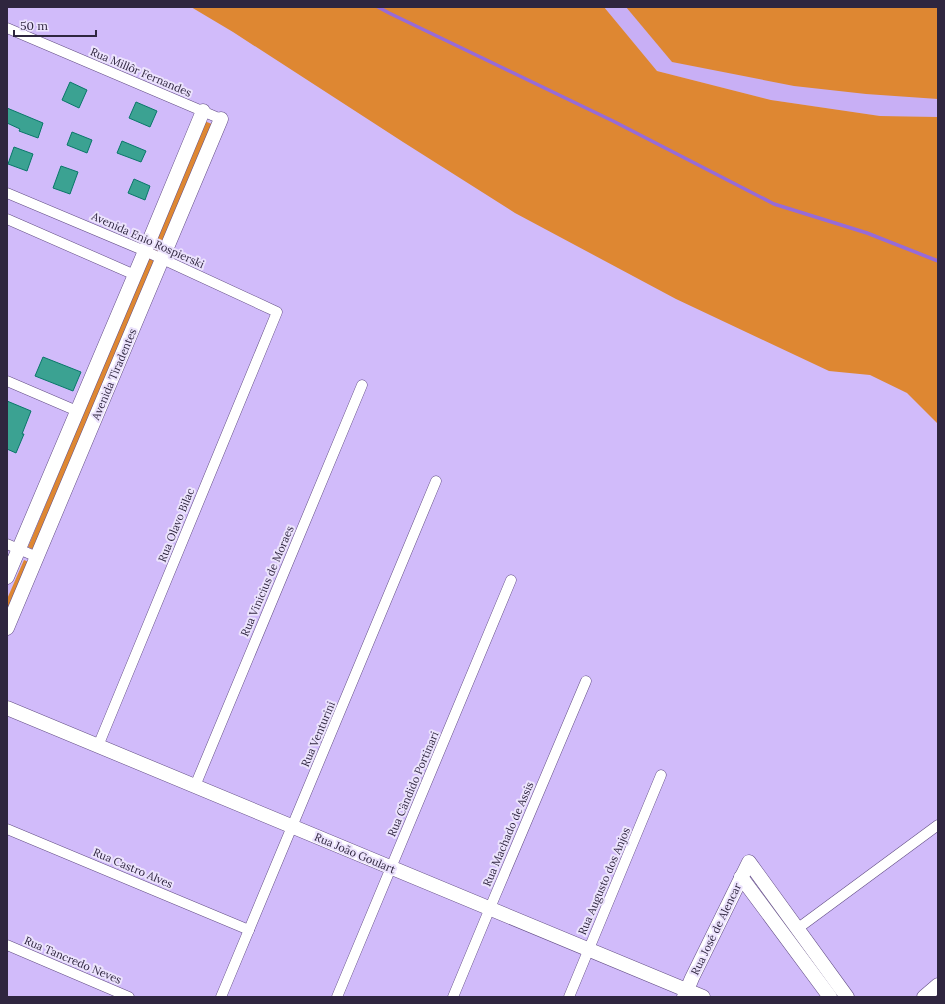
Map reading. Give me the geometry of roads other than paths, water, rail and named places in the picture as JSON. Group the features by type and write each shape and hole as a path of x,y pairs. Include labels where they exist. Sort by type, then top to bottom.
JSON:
{"street":[{"name":"Rua Millôr Fernandes","path":"7,28 222,119"},
{"name":"Avenida Tiradentes","path":"7,577 13,546 77,411 203,111"},
{"name":"Avenida Tiradentes","path":"7,628 222,119"},
{"name":"Avenida Enio Rospierski","path":"7,193 145,251 277,312"},
{"path":"7,219 135,275"},
{"name":"Rua Olavo Bilac","path":"98,746 277,312"},
{"path":"7,381 77,411"},
{"name":"Rua Vinicius de Moraes","path":"195,786 362,385"},
{"name":"Rua Venturini","path":"221,997 436,481"},
{"path":"13,546 37,557"},
{"name":"Rua Cândido Portinari","path":"336,997 511,580"},
{"name":"Rua Machado de Assis","path":"453,997 489,908 586,681"},
{"name":"Rua João Goulart","path":"7,708 489,908 686,994 703,997"},
{"name":"Rua Augusto dos Anjos","path":"569,997 661,775"},
{"path":"847,997 798,929 938,825"},
{"name":"Rua Castro Alves","path":"7,829 249,930"},
{"name":"Rua José de Alencar","path":"686,994 748,862 798,929"},
{"path":"741,877 830,997"},
{"name":"Rua Tancredo Neves","path":"7,944 129,997"},
{"path":"924,997 938,985"}],"waterway":[{"path":"378,7 613,121 774,204 867,233 938,261"}]}
